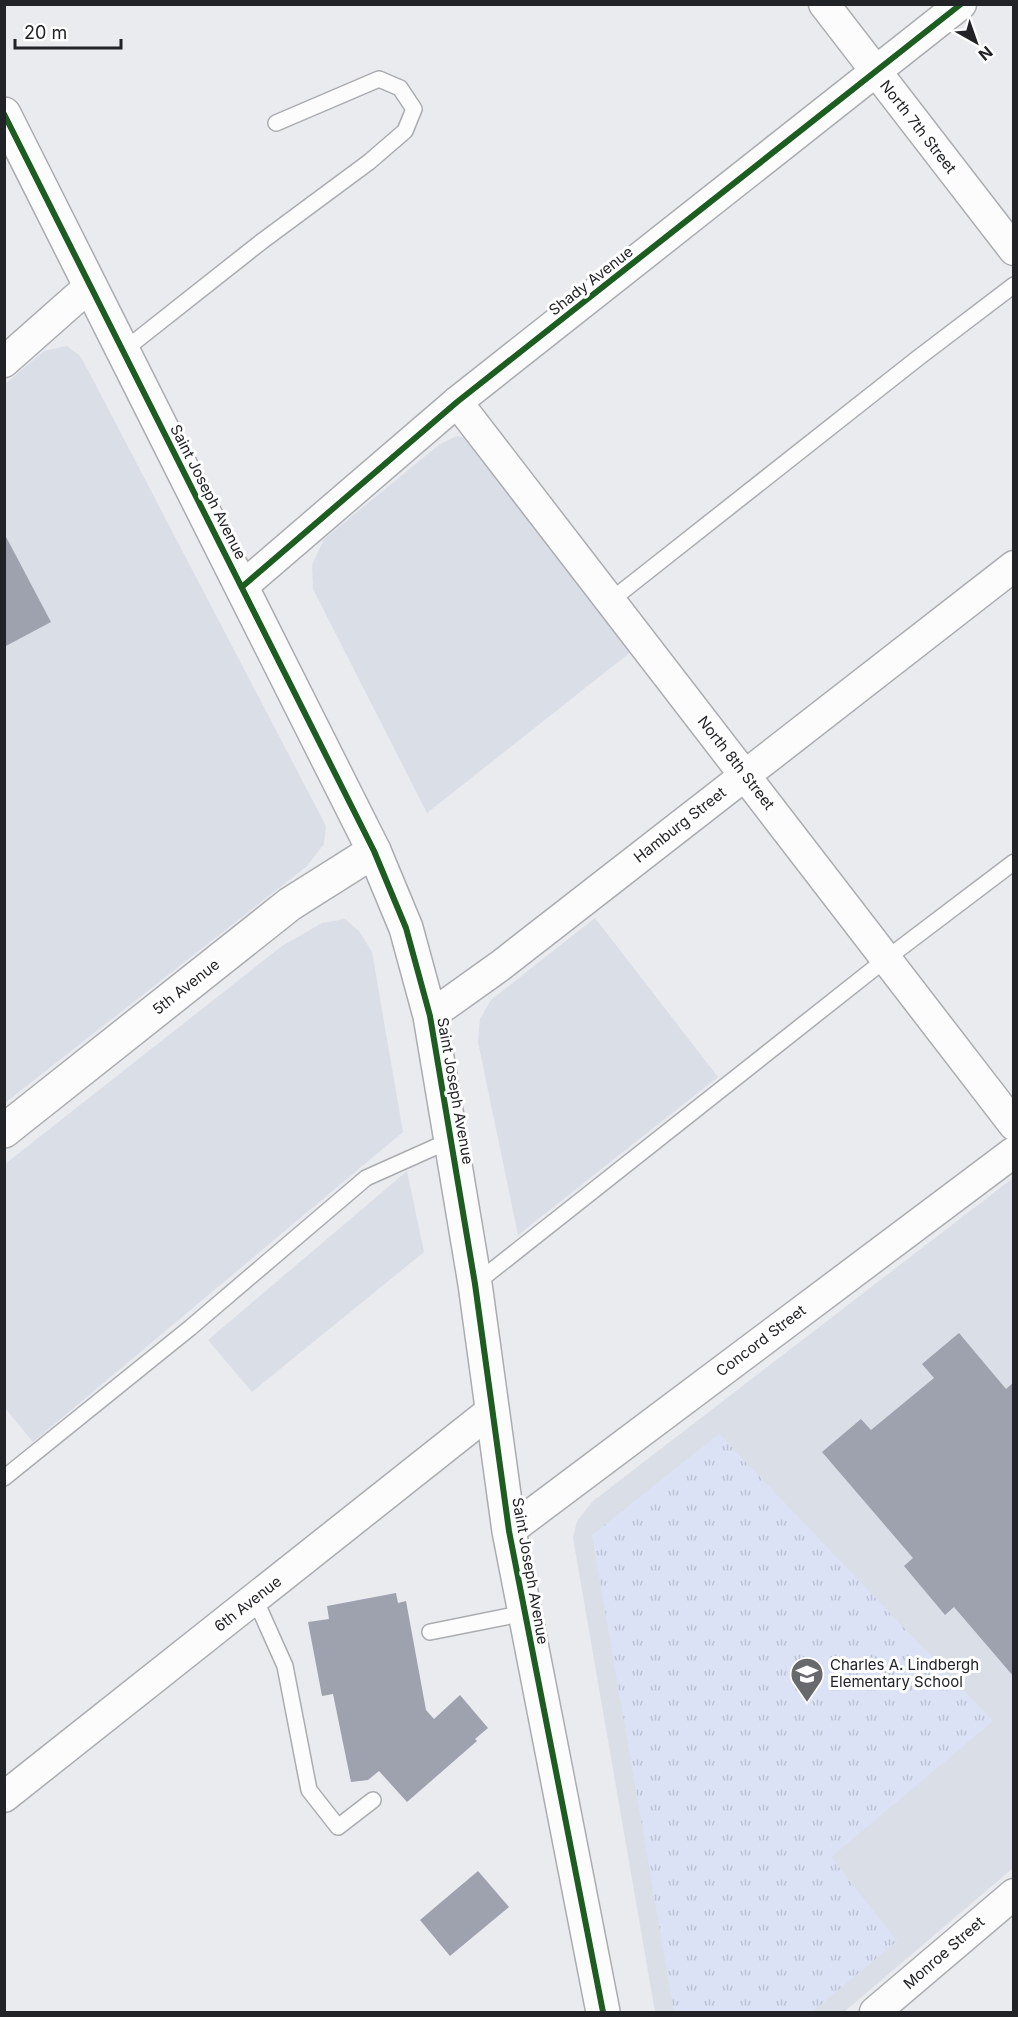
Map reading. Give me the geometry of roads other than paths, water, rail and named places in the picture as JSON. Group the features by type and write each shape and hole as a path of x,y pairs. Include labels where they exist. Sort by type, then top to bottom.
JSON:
{"main road":[{"name":"Saint Joseph Avenue","path":"4,114 243,586 374,851 406,927 430,1016 475,1284 509,1531 601,2012"},
{"name":"5th Avenue","path":"4,1131 290,904 374,851"}],"street":[{"name":"North 7th Street","path":"824,4 1014,250"},
{"name":"Shady Avenue","path":"243,586 457,402 961,4"},
{"path":"4,362 91,285"},
{"name":"North 8th Street","path":"457,402 1014,1125"},
{"name":"Hamburg Street","path":"430,1016 500,966 1014,566"},
{"name":"Concord Street","path":"509,1531 1014,1152"},
{"name":"6th Avenue","path":"4,1797 491,1411"},
{"name":"Monroe Street","path":"875,2013 1012,1899"}],"lane":[{"path":"123,351 261,242 369,162 405,131 414,109 400,88 379,79 276,123"},
{"path":"610,601 1014,285"},
{"path":"475,1284 886,959 1014,862"},
{"path":"4,1478 190,1328 366,1178 451,1140"},
{"path":"255,1599 285,1666 309,1790 338,1827 373,1800"},
{"path":"430,1632 525,1613"}],"place":[{"name":"Charles A. Lindbergh Elementary School","path":"807,1703"}]}
